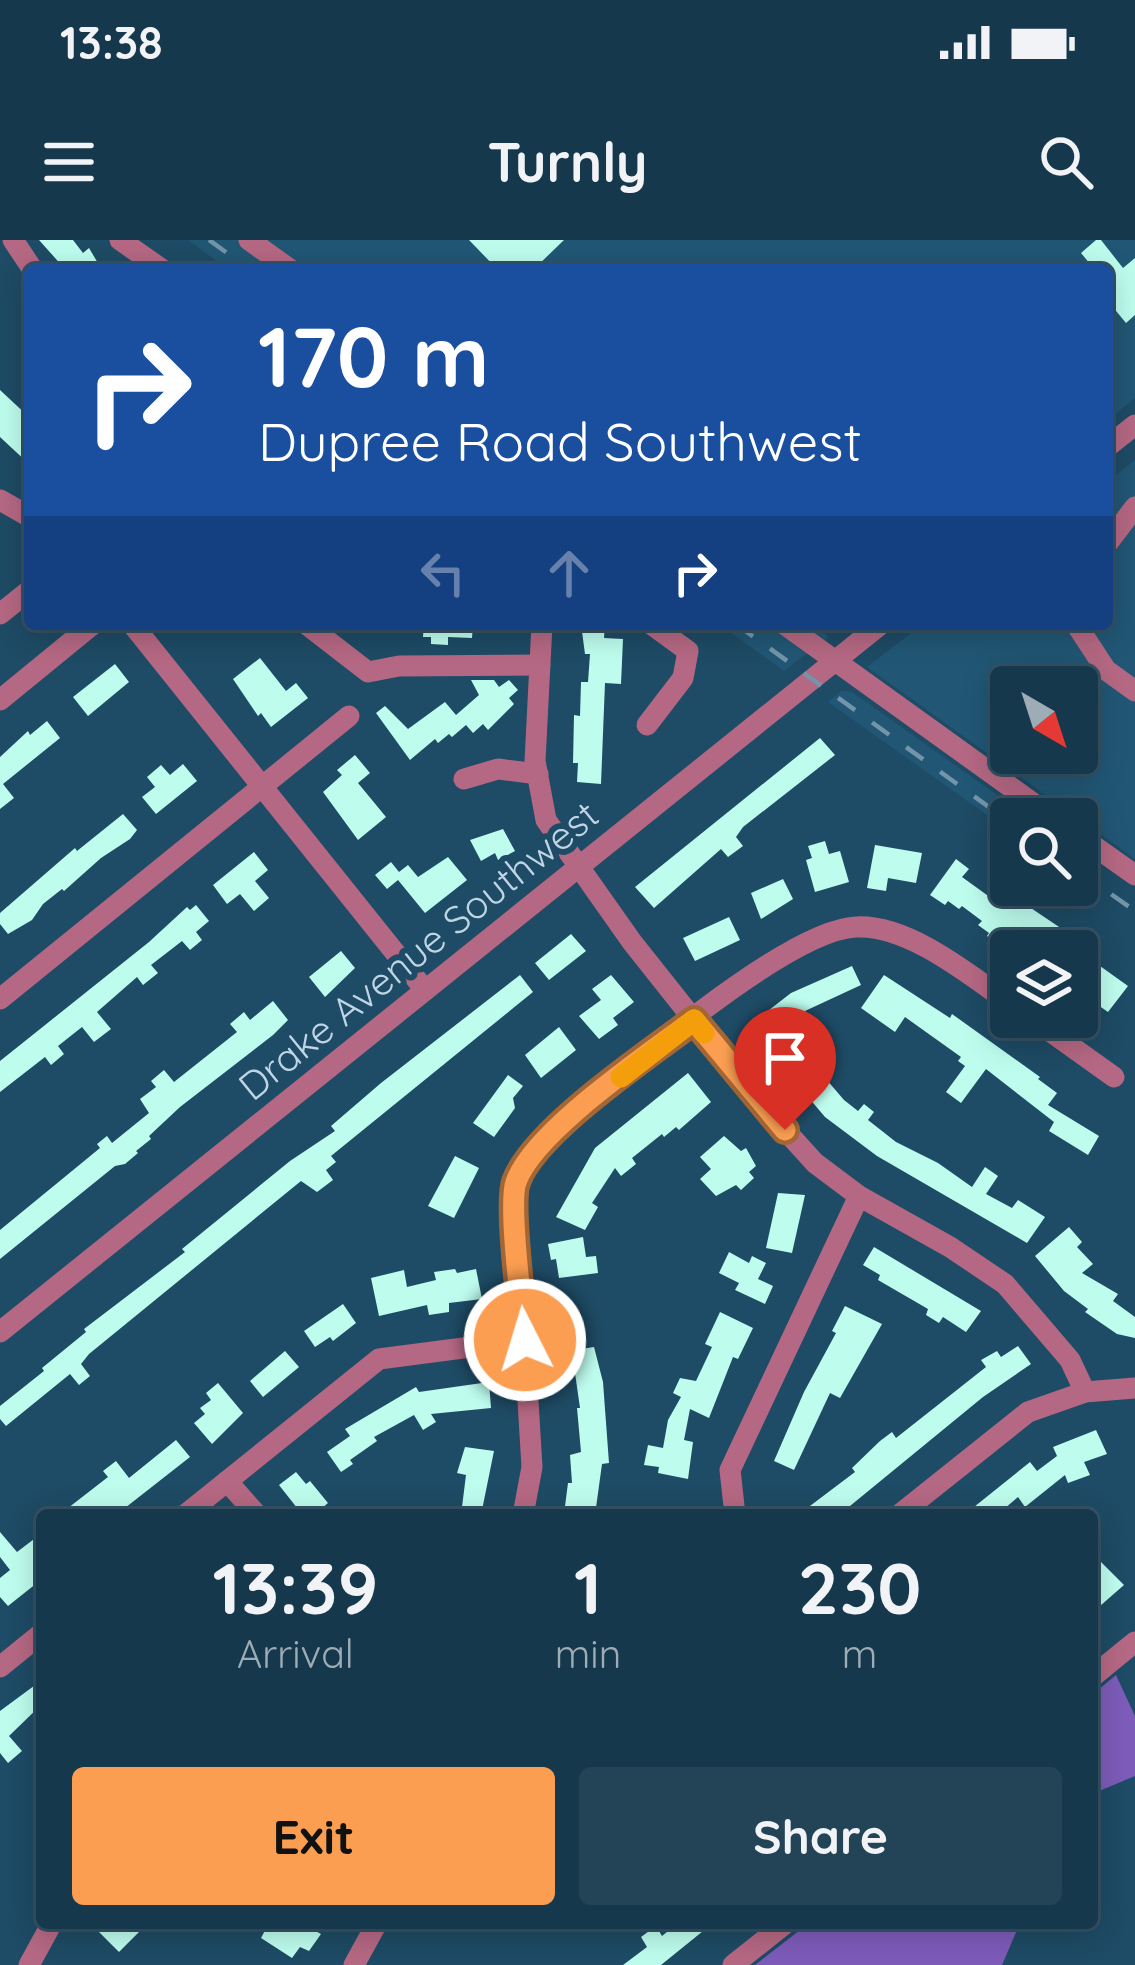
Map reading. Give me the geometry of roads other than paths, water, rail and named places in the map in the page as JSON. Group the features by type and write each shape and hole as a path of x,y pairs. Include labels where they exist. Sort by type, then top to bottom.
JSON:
{"street":[{"path":"120,240 154,264"},
{"path":"249,240 283,264"},
{"path":"1113,536 1135,507"},
{"path":"0,614 24,595"},
{"path":"0,700 86,630"},
{"path":"138,630 425,990"},
{"path":"315,630 368,672 399,666 540,665"},
{"path":"542,630 538,774 546,820 579,867 755,1097 815,1163 859,1196 1005,1284 1070,1360 1085,1391"},
{"path":"647,725 683,678 688,651 659,630"},
{"path":"792,630 1026,798"},
{"name":"Drake Avenue Southwest","path":"0,1331 872,630"},
{"path":"1080,630 1106,670 1135,691"},
{"path":"0,999 349,716"},
{"path":"464,779 498,769 538,774"},
{"path":"1098,849 1135,875"},
{"path":"524,1509 532,1467 514,1186 532,1152 743,980 817,936 857,926 907,938 990,989"},
{"path":"1059,1038 1114,1077"},
{"path":"734,1509 730,1470 859,1196"},
{"path":"195,1509 379,1359 525,1340"},
{"path":"907,1509 1028,1412 1085,1391 1135,1388"},
{"path":"227,1481 252,1509"},
{"path":"0,1667 36,1638"},
{"path":"1098,1672 1135,1642"},
{"path":"29,1965 49,1929"},
{"path":"355,1965 374,1929"},
{"path":"733,1965 778,1929"}],"railway":[{"path":"209,240 243,264"},
{"path":"744,630 990,808"},
{"path":"1098,885 1135,911"}]}
